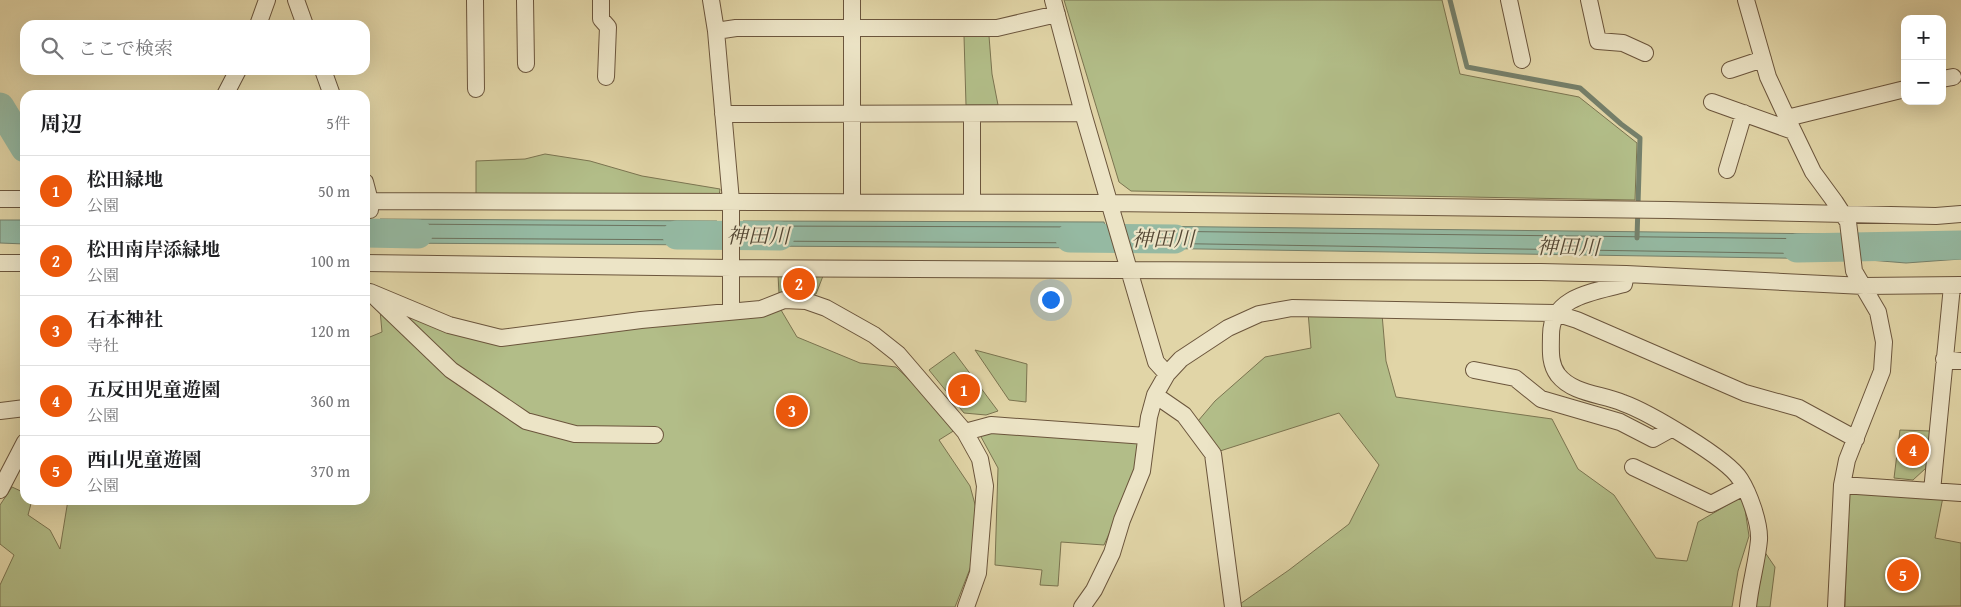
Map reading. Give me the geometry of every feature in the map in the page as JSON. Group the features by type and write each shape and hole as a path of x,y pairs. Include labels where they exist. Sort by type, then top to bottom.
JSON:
{"street":[{"path":"260,20 267,0"},
{"path":"296,0 303,20"},
{"path":"475,0 476,89"},
{"path":"524,0 526,64"},
{"path":"601,0 601,18 608,27 606,77"},
{"path":"711,0 716,30 731,206 731,311"},
{"path":"852,0 852,202"},
{"path":"1509,0 1522,60"},
{"path":"1589,0 1598,42 1623,43 1645,53"},
{"path":"1746,0 1768,78 1813,172 1846,218 1854,271 1878,312 1884,342 1882,372 1847,460 1842,485 1836,607"},
{"path":"716,30 736,28 997,28 1055,7 1083,114 1127,267 1156,362 1167,374"},
{"path":"1730,70 1763,59"},
{"path":"228,90 235,75"},
{"path":"325,75 330,90"},
{"path":"1712,102 1744,113 1790,124 1901,90"},
{"path":"1727,170 1744,113"},
{"path":"723,114 1083,114"},
{"path":"972,114 972,202"},
{"path":"0,199 20,199"},
{"path":"370,204 731,206 852,202 972,202 1668,210 1846,218 1961,214"},
{"path":"370,260 1626,274 1864,286 1957,285 1944,360 1932,492"},
{"path":"0,263 20,263"},
{"path":"1626,274 1624,284 1576,296 1555,313 1551,328 1551,362 1558,376 1578,389 1624,403 1725,462 1740,478 1752,505 1759,538 1748,607"},
{"path":"370,294 449,325 501,338 761,309 784,300 806,301 826,308 874,335 898,354 965,432 980,460 985,486 978,573 966,607"},
{"path":"370,295 451,370 526,421 574,434 654,435"},
{"path":"1082,607 1094,590 1112,553 1122,520 1142,471 1146,436 1155,396 1167,374 1181,359 1228,328 1260,314 1292,308 1555,313 1577,320 1745,393 1799,408 1856,439"},
{"path":"1944,360 1961,361"},
{"path":"1474,370 1515,378 1540,399 1620,422 1653,439 1671,429"},
{"path":"1155,396 1184,415 1214,454 1233,607"},
{"path":"0,411 20,409"},
{"path":"965,432 991,425 1146,436"},
{"path":"0,490 20,452"},
{"path":"1633,467 1711,504 1744,488"},
{"path":"1842,485 1961,493"}],"shaded area":[{"path":"1064,0 1442,0 1460,74 1579,97 1637,143 1635,200 1131,191 1119,182"},
{"path":"964,36 989,36 992,74 998,105 966,105"},
{"path":"545,154 590,161 642,176 720,189 719,196 476,198 476,161 525,159"},
{"path":"778,275 823,276 816,294 779,293"},
{"path":"391,305 502,343 781,310 797,337 860,363 896,367 925,395 955,430 939,440 970,486 976,508 973,561 955,607 0,607 0,585 14,555 0,544 0,505 12,487 20,491 20,505 31,505 28,515 50,530 60,549 67,505 370,505 370,337 382,332 380,310"},
{"path":"1308,312 1382,314 1386,361 1396,397 1552,419 1578,469 1614,495 1656,558 1687,561 1698,522 1743,496 1749,536 1738,571 1732,607 1240,607 1240,604 1289,570 1349,524 1379,465 1339,413 1220,451 1198,421 1215,401 1265,357 1311,348"},
{"path":"975,350 1027,364 1026,402 1009,400"},
{"path":"954,352 998,411 986,415 964,413 929,370"},
{"path":"1900,430 1930,431 1926,468 1913,480 1894,478"},
{"path":"991,431 1141,441 1133,481 1104,545 1061,542 1058,586 1040,585 1042,570 995,565 998,468 980,435"},
{"path":"1848,491 1943,497 1935,538 1961,543 1961,606 1845,607"},
{"path":"1762,548 1775,567 1770,607 1753,607"}],"water":[{"path":"380,219 717,221 717,245 380,243"},
{"path":"0,220 20,220 20,244 0,243"},
{"path":"743,221 1104,222 1111,248 742,246"},
{"path":"1132,226 1834,234 1840,259 1138,248"},
{"path":"1961,236 1961,259 1906,263 1869,260 1863,238"}],"waterway":[{"path":"1450,0 1467,67 1580,88 1640,138 1637,238"},
{"path":"0,107 20,140"},
{"name":"神田川","path":"370,233 418,234"},
{"name":"神田川","path":"677,235 780,236"},
{"name":"神田川","path":"1070,238 1175,239"},
{"name":"神田川","path":"1797,248 1961,245"}],"place":[{"name":"松田南岸添緑地","path":"799,284"},
{"name":"松田緑地","path":"964,390"},
{"name":"石本神社","path":"792,411"},
{"name":"五反田児童遊園","path":"1913,450"},
{"name":"西山児童遊園","path":"1903,575"}]}
